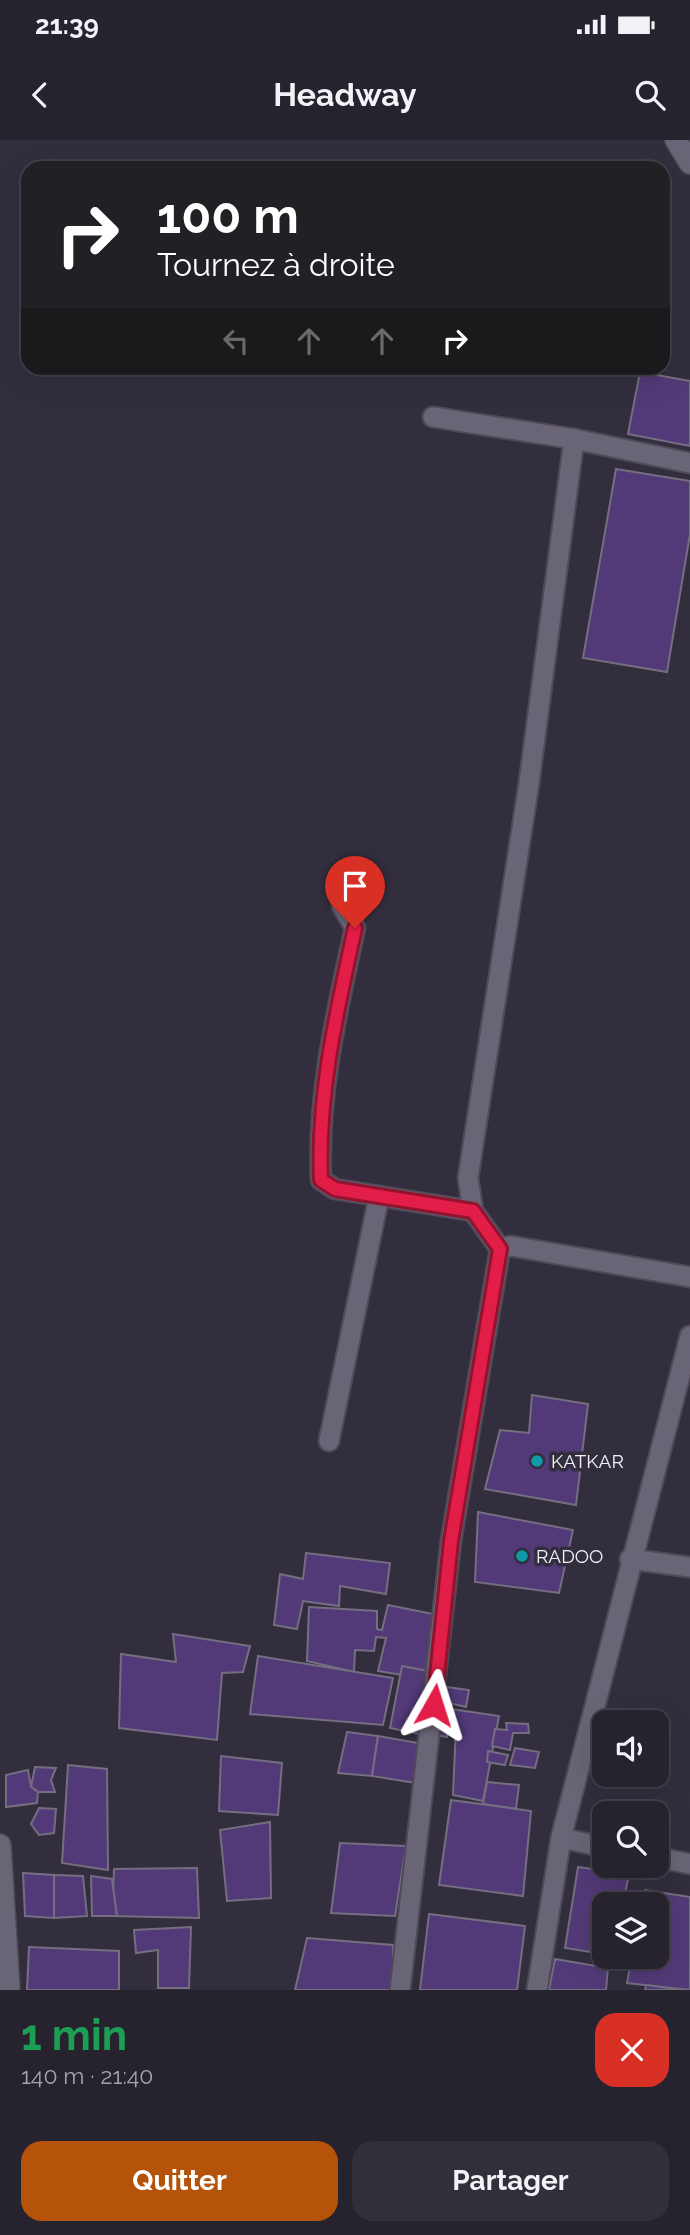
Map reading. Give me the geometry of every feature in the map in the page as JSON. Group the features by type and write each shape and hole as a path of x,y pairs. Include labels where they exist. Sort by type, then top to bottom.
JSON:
{"street":[{"path":"676,140 690,163"},
{"path":"0,1845 9,1990"}],"lane":[{"path":"433,417 574,439 690,463"},
{"path":"400,1990 451,1541 500,1249 473,1211 468,1178 529,783 574,439"},
{"path":"342,906 355,928 337,1012 320,1150 321,1180 335,1189 473,1211"},
{"path":"328,1441 379,1196"},
{"path":"500,1249 511,1246 690,1277"},
{"path":"537,1990 561,1838 630,1559 690,1336"},
{"path":"630,1559 690,1567"},
{"path":"561,1838 592,1844"},
{"path":"669,1860 690,1864"}],"building":[{"path":"639,375 690,381 690,446 628,434"},
{"path":"616,469 690,481 690,534 667,672 583,658"},
{"name":"KATKAR","path":"532,1395 588,1404 576,1505 485,1489 500,1430 529,1433"},
{"name":"RADOO","path":"478,1512 573,1530 559,1593 475,1582"},
{"path":"306,1553 390,1563 386,1594 340,1586 339,1606 303,1601 297,1629 274,1625 280,1574 303,1579"},
{"path":"388,1605 438,1615 433,1680 378,1671 386,1638 376,1637 374,1651 355,1650 354,1672 307,1661 309,1607 377,1611 377,1629 382,1630"},
{"path":"173,1634 250,1646 243,1672 222,1673 217,1740 119,1728 121,1654 176,1662"},
{"path":"258,1656 393,1678 383,1725 250,1714"},
{"path":"402,1666 434,1672 424,1735 390,1728"},
{"path":"447,1687 469,1690 466,1707 445,1702"},
{"path":"444,1708 499,1716 483,1801 453,1795 456,1726 449,1726 447,1737 436,1735"},
{"path":"506,1723 528,1724 529,1733 513,1733 510,1750 492,1746 495,1729 507,1730"},
{"path":"347,1732 378,1736 372,1776 338,1773"},
{"path":"378,1736 424,1744 416,1783 372,1776"},
{"path":"515,1748 539,1752 535,1768 510,1765"},
{"path":"488,1751 508,1755 505,1765 487,1762"},
{"path":"221,1756 282,1763 278,1815 219,1811"},
{"path":"68,1765 107,1769 108,1870 62,1863"},
{"path":"35,1767 56,1768 51,1780 55,1792 38,1792 31,1787"},
{"path":"28,1770 31,1787 38,1792 37,1803 6,1807 6,1775"},
{"path":"487,1782 519,1785 516,1809 483,1804"},
{"path":"451,1800 531,1811 523,1896 439,1885"},
{"path":"39,1808 56,1809 54,1833 39,1835 31,1824"},
{"path":"270,1822 271,1898 227,1901 220,1830"},
{"path":"340,1843 406,1846 395,1916 331,1913"},
{"path":"578,1867 592,1869 592,1878 628,1878 625,1892 592,1892 592,1952 565,1948"},
{"path":"197,1868 199,1918 112,1916 114,1869"},
{"path":"23,1873 54,1875 54,1918 25,1916"},
{"path":"54,1875 83,1876 87,1916 54,1918"},
{"path":"91,1876 112,1879 117,1916 92,1916"},
{"path":"669,1894 690,1897 690,1990 627,1983 630,1969 669,1969"},
{"path":"429,1914 525,1926 517,1990 420,1990"},
{"path":"191,1927 189,1988 158,1988 158,1950 136,1953 134,1930"},
{"path":"307,1938 393,1945 393,1990 295,1990"},
{"path":"29,1947 119,1951 119,1990 27,1990"},
{"path":"555,1959 592,1965 592,1969 608,1969 606,1990 549,1990"},
{"path":"646,1985 682,1990 645,1990"}],"place":[{"name":"KATKAR","path":"537,1461"},
{"name":"RADOO","path":"522,1556"}],"route":[{"path":"355,928 337,1012 320,1150 321,1180 335,1189 473,1211 500,1249 451,1541 434,1705"}]}
